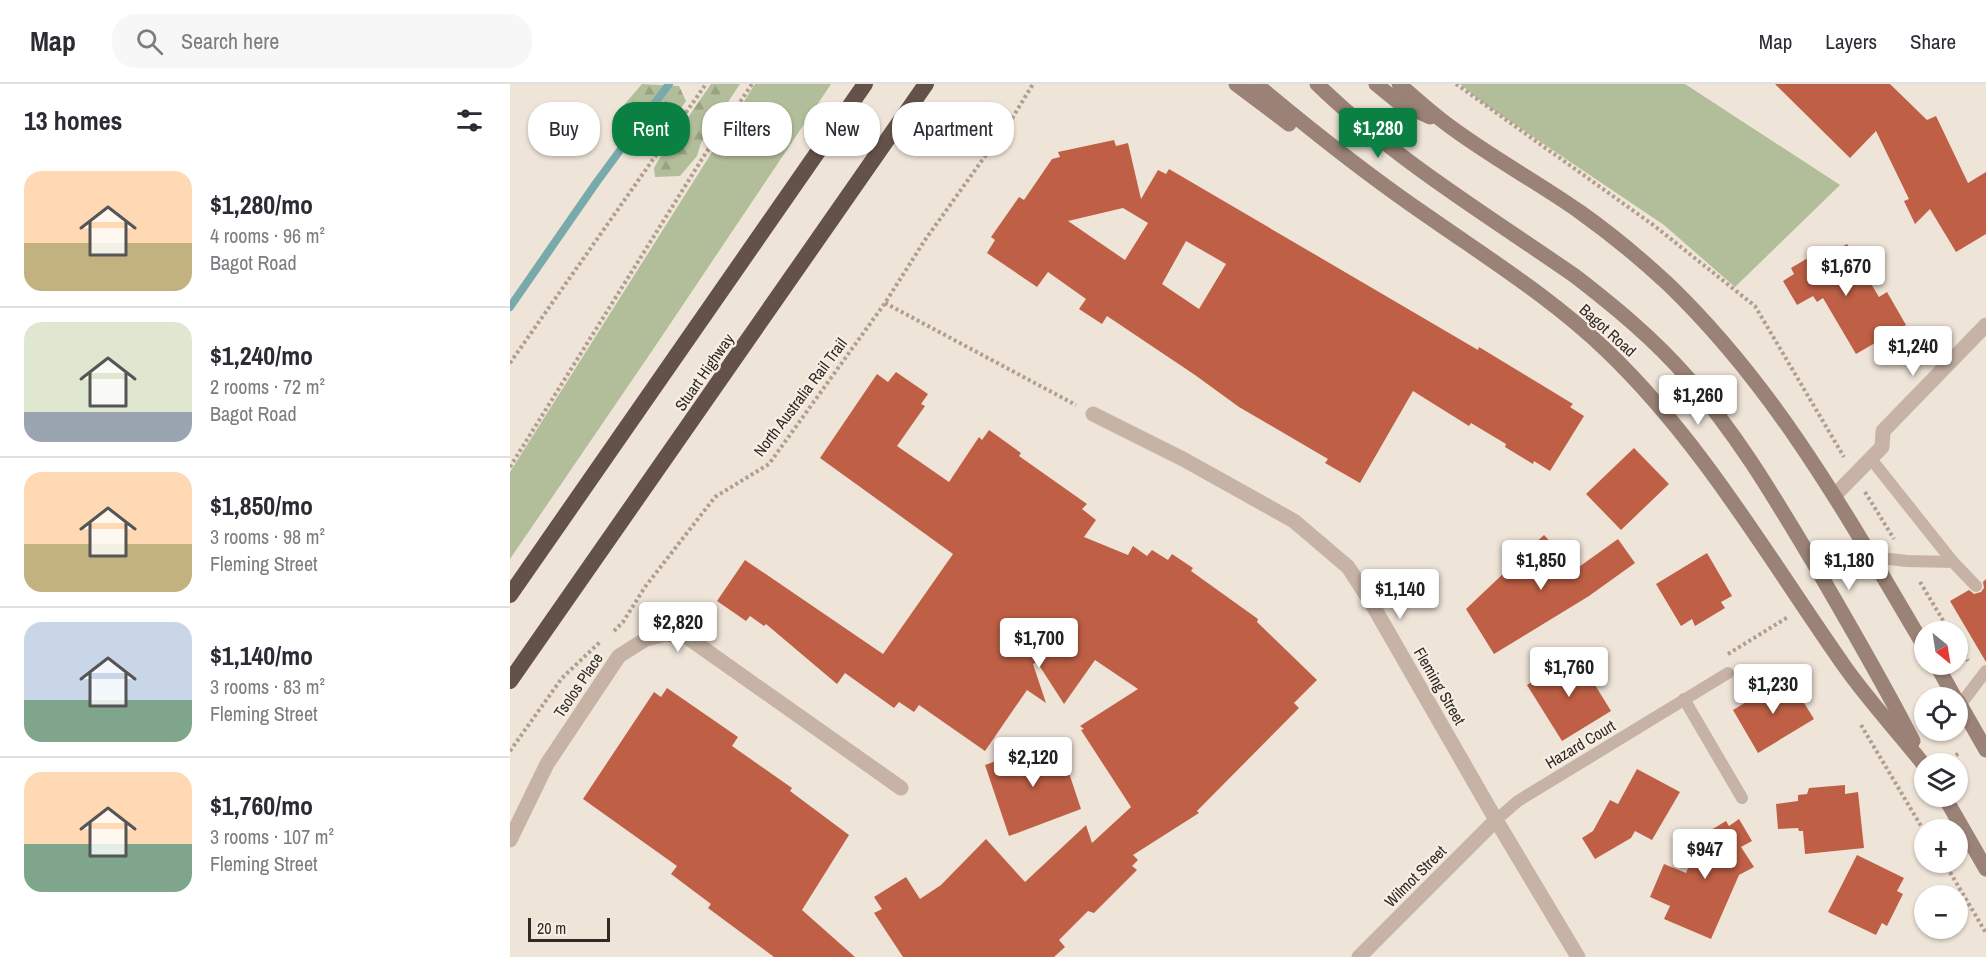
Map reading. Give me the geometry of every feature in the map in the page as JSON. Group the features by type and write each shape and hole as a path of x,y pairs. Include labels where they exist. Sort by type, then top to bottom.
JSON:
{"highway":[{"name":"Stuart Highway","path":"510,595 865,84"},
{"name":"Stuart Highway","path":"510,681 926,84"}],"main road":[{"path":"1236,84 1376,188 1448,231"},
{"name":"Bagot Road","path":"1256,84 1310,130 1558,309 1606,350 1645,389 1714,474 1847,669 1916,753"},
{"name":"Bagot Road","path":"1317,84 1387,145 1604,298 1687,376 1737,440 1776,498 1879,674 1919,753"},
{"path":"1376,84 1398,102 1444,122"},
{"path":"1399,84 1444,122 1581,213 1668,284 1758,383 1786,421 1835,495 1914,629"},
{"path":"1968,718 1986,750"},
{"path":"1950,807 1986,869"}],"street":[{"path":"1835,495 1882,447 1883,431 1986,325"},
{"name":"Fleming Street","path":"1093,414 1183,459 1294,521 1348,567 1372,604 1578,957"},
{"name":"Tsolos Place","path":"510,840 547,764 619,656 646,639 666,634 687,637 901,788"},
{"name":"Wilmot Street","path":"1359,957 1496,820"}],"lane":[{"path":"1871,459 1953,562 1976,586"},
{"path":"1872,557 1907,561 1953,562"},
{"path":"1968,690 1986,671"},
{"name":"Hazard Court","path":"1496,820 1518,801 1728,673"},
{"path":"1684,699 1742,798"}],"path":[{"path":"510,363 706,84"},
{"path":"510,467 702,159 752,84"},
{"name":"North Australia Rail Trail","path":"510,751 562,678 623,622 645,587 715,497 769,464 885,303 925,240 1011,120 1033,84"},
{"path":"885,303 1093,414"},
{"path":"1728,673 1719,659 1794,614"},
{"path":"1899,789 1917,819"},
{"path":"1951,873 1986,933"}],"green space":[{"path":"642,84 679,86 686,101 685,102 627,102"},
{"path":"711,84 740,84 728,102 702,102 702,141 697,156 680,176 655,177 654,168 661,156 690,156 690,115"},
{"path":"755,84 831,84 819,102 804,102 804,124 792,142 792,102 744,102"},
{"path":"1460,84 1685,84 1840,185 1735,287 1664,225 1483,103"},
{"path":"710,156 783,156 510,559 510,472"}],"building":[{"path":"1775,84 1890,84 1927,120 1936,116 1968,183 1986,172 1986,234 1956,252 1930,209 1915,224 1904,201 1909,199 1876,131 1850,158"},
{"path":"1114,140 1116,146 1128,143 1141,199 1158,170 1166,174 1169,169 1478,350 1479,347 1573,404 1570,407 1584,416 1550,471 1534,461 1533,464 1505,447 1506,444 1471,423 1469,426 1413,391 1360,483 1325,463 1328,459 1239,407 1107,316 1102,324 1079,309 1086,299 1048,272 1037,287 987,253 995,240 991,237 1019,197 1024,200 1052,159 1060,157 1058,152","holes":["1123,208 1148,223 1125,260 1068,221","1186,241 1226,264 1199,309 1162,284"]},
{"path":"1847,244 1879,297 1887,292 1906,325 1856,354 1823,298 1817,302 1813,296 1797,305 1783,281 1794,274 1791,268 1818,252 1822,258"},
{"path":"896,372 928,394 921,404 925,406 897,446 949,482 979,437 982,440 989,430 1021,453 1019,456 1087,504 1082,509 1096,520 1084,537 1128,555 1133,546 1147,556 1152,550 1168,560 1172,554 1193,568 1191,571 1258,619 1257,622 1317,680 1294,703 1299,708 1197,811 1199,813 1133,855 1138,860 1132,866 1137,870 1094,913 1088,911 1059,940 1065,947 1054,957 903,957 874,913 882,909 874,897 906,877 920,899 941,885 986,839 1025,882 1086,825 1092,843 1131,807 1080,726 1138,689 1095,660 1064,704 1037,662 1033,664 1046,703 1027,690 985,751 919,705 914,712 899,702 894,708 845,673 837,684 766,624 764,626 750,616 746,621 717,601 745,560 883,654 953,554 820,458 877,374 888,382"},
{"path":"1634,448 1669,484 1621,530 1586,494"},
{"path":"1544,535 1576,569 1618,539 1635,563 1589,596 1494,654 1466,609"},
{"path":"1707,553 1732,596 1721,602 1725,608 1695,626 1692,619 1681,626 1656,584"},
{"path":"1986,579 1986,662 1968,632 1968,621 1962,621 1950,601 1969,590 1974,594 1981,592 1984,588 1983,582"},
{"path":"1576,654 1611,711 1562,741 1527,685"},
{"path":"1788,677 1814,719 1758,753 1733,710"},
{"path":"667,688 738,737 732,746 792,788 790,791 849,835 802,910 855,957 774,957 708,908 711,904 671,874 677,866 583,799 654,692 661,697"},
{"path":"1058,740 1081,809 1009,836 985,765 1035,747 1025,761"},
{"path":"1637,769 1680,792 1652,840 1635,831 1631,838 1595,859 1582,838 1593,831 1610,800 1618,804"},
{"path":"1845,785 1845,794 1858,792 1864,848 1805,854 1803,831 1799,831 1798,828 1778,829 1776,804 1798,801 1798,795 1807,794 1809,788"},
{"path":"1739,819 1752,841 1741,847 1754,867 1739,875 1711,939 1664,919 1670,906 1650,897 1664,864 1686,873 1701,836 1726,821 1729,826"},
{"path":"1857,855 1904,878 1897,891 1903,894 1887,926 1882,923 1876,935 1828,912"}],"waterway":[{"path":"510,307 596,183 669,84"}]}
